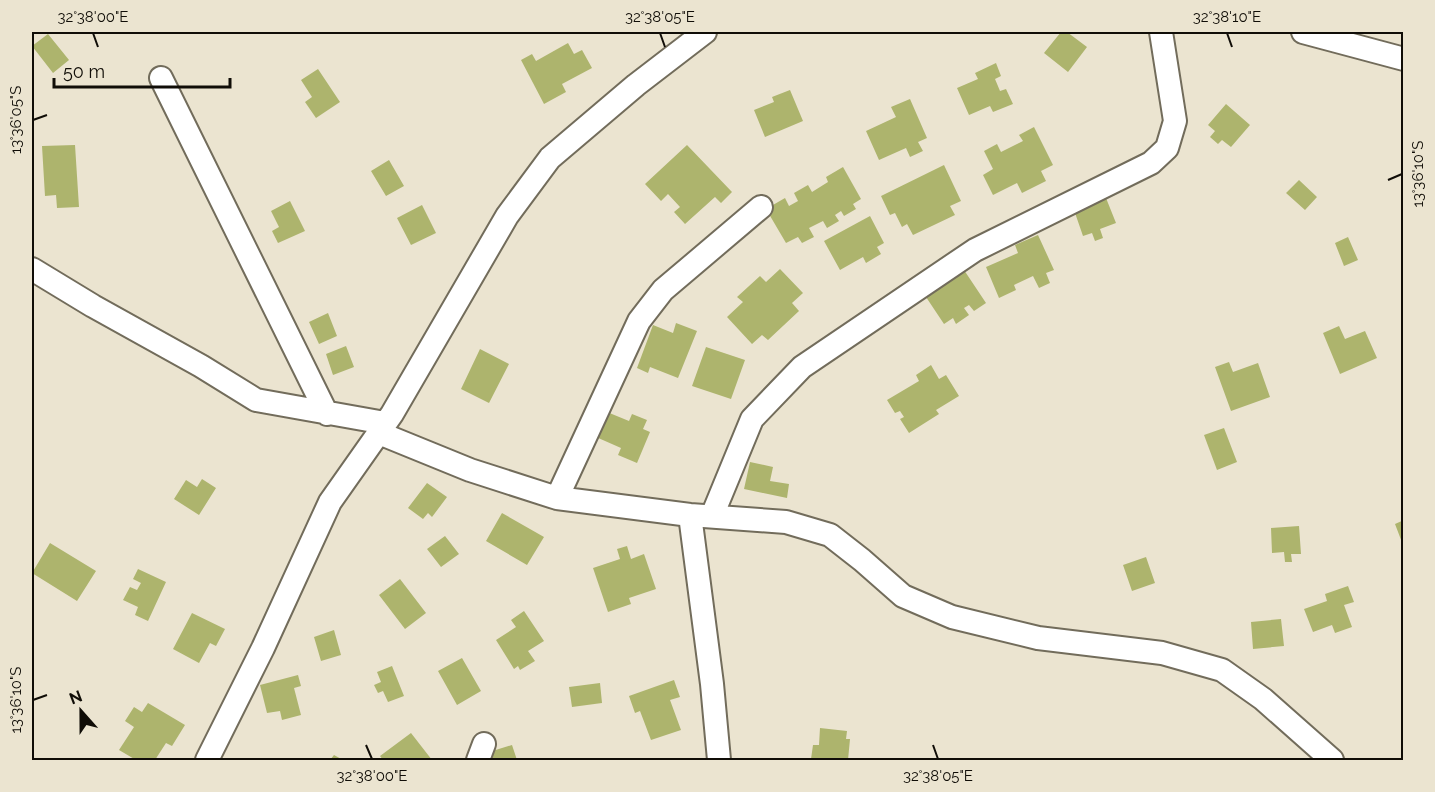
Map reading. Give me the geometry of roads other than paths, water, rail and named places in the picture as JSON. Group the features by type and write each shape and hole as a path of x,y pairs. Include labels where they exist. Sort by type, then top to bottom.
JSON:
{"street":[{"path":"207,760 263,648 330,502 382,428 507,216 550,158 636,85 705,32"},
{"path":"719,760 701,516 752,419 802,367 975,250 1151,163 1167,147 1175,121 1161,32"},
{"path":"1303,32 1404,59"},
{"path":"161,78 327,414"},
{"path":"557,498 639,321 663,290 761,207"},
{"path":"32,269 256,400 382,428 471,470 557,498 701,516 786,522 830,535 903,596 952,617 1038,638 1162,653 1222,670 1263,699 1332,760"}]}
